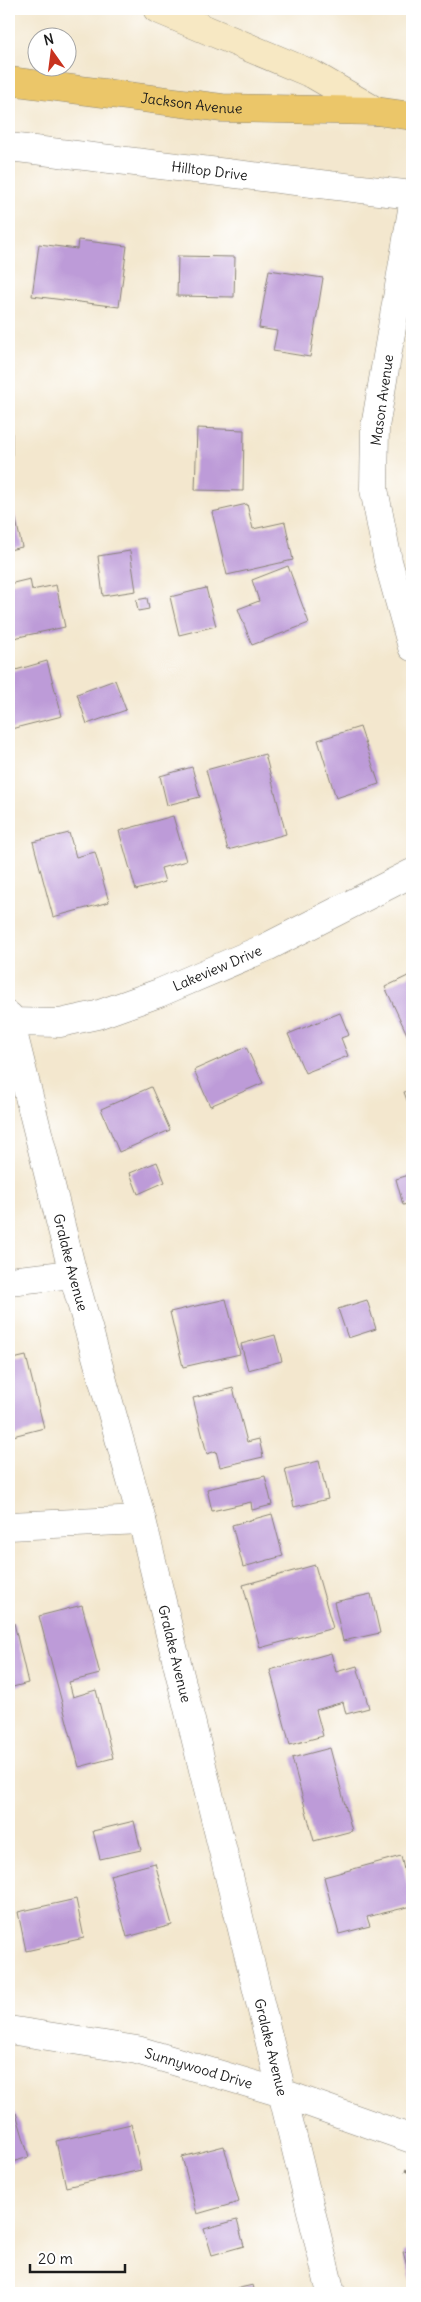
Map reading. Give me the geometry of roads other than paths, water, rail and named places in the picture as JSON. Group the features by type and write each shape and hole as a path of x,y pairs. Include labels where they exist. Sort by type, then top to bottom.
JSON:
{"main road":[{"name":"Jackson Avenue","path":"157,9 312,74 376,111"},
{"name":"Jackson Avenue","path":"9,80 222,108 376,111 412,116"}],"street":[{"name":"Hilltop Drive","path":"9,147 412,195"},
{"name":"Mason Avenue","path":"412,210 375,427 374,489 388,561 412,647"},
{"name":"Lakeview Drive","path":"9,1020 60,1024 97,1015 159,993 266,947 412,873"},
{"name":"Gralake Avenue","path":"9,1020 74,1274 142,1520 331,2293"},
{"path":"9,1281 74,1274"},
{"path":"9,1526 142,1520"},
{"name":"Sunnywood Drive","path":"9,2030 137,2050 282,2093 412,2139"}]}
